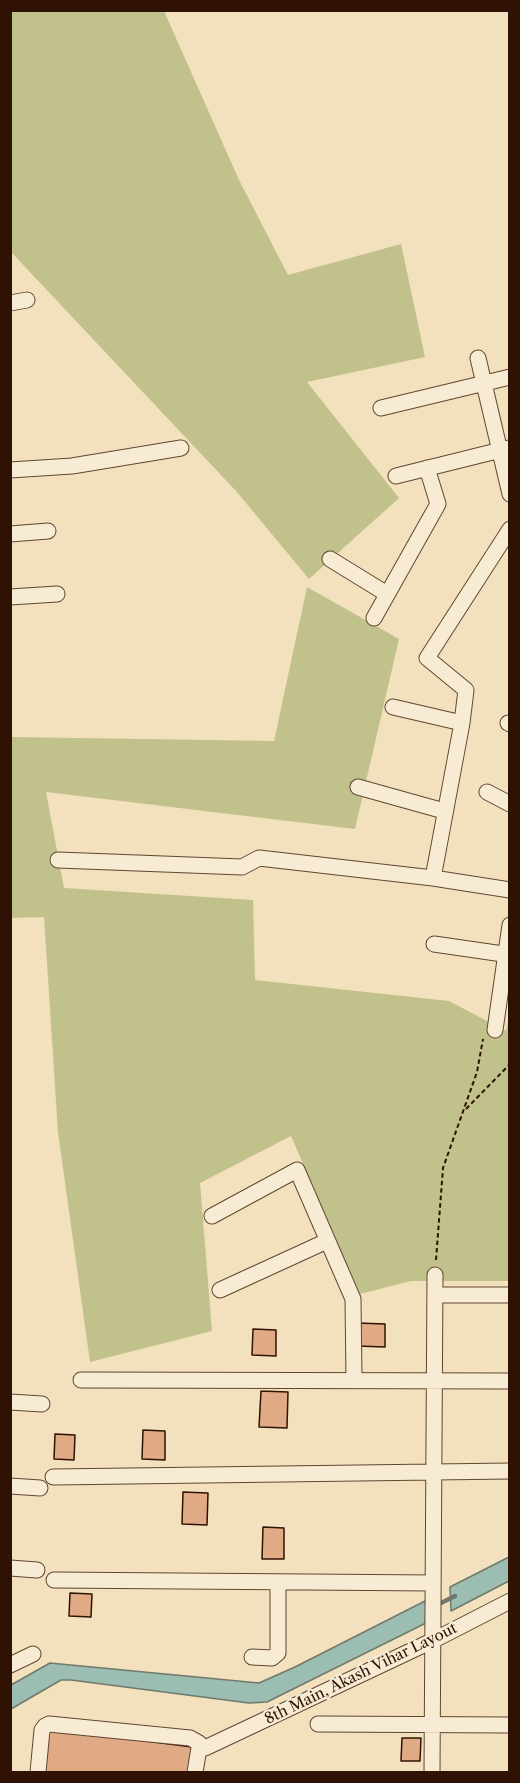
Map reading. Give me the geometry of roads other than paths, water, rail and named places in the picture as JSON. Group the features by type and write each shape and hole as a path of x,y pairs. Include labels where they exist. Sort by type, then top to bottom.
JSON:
{"street":[{"path":"10,303 27,300"},
{"path":"478,358 505,449 510,494"},
{"path":"381,408 510,377"},
{"path":"10,470 72,466 181,448"},
{"path":"396,476 505,449"},
{"path":"374,618 438,504 427,468"},
{"path":"433,878 466,690 427,658 510,529"},
{"path":"10,534 48,531"},
{"path":"330,559 387,594"},
{"path":"10,597 57,594"},
{"path":"393,707 462,723"},
{"path":"358,787 444,811"},
{"path":"487,792 510,804"},
{"path":"58,860 242,867 259,858 433,878 510,890"},
{"path":"495,1030 508,955 510,925"},
{"path":"434,944 508,955"},
{"path":"212,1216 297,1170 353,1299 354,1380"},
{"path":"220,1290 327,1241"},
{"path":"432,1773 435,1275"},
{"path":"435,1294 510,1295"},
{"path":"81,1380 510,1381"},
{"path":"10,1402 42,1404"},
{"path":"53,1477 510,1471"},
{"path":"10,1486 40,1488"},
{"path":"10,1568 37,1570"},
{"path":"54,1580 433,1583"},
{"path":"252,1657 272,1658 278,1653 278,1582"},
{"name":"8th Main, Akash Vihar Layout","path":"206,1747 510,1601"},
{"path":"10,1665 33,1654"},
{"path":"38,1773 42,1730 45,1725 49,1724 190,1738 206,1747 195,1773"},
{"path":"318,1724 510,1725"}],"water":[{"path":"509,1557 509,1581 451,1611 450,1587"},
{"path":"429,1599 430,1621 267,1702 249,1703 61,1680 11,1709 11,1685 50,1663 259,1683"}],"waterway":[{"path":"435,1606 455,1596"}]}
